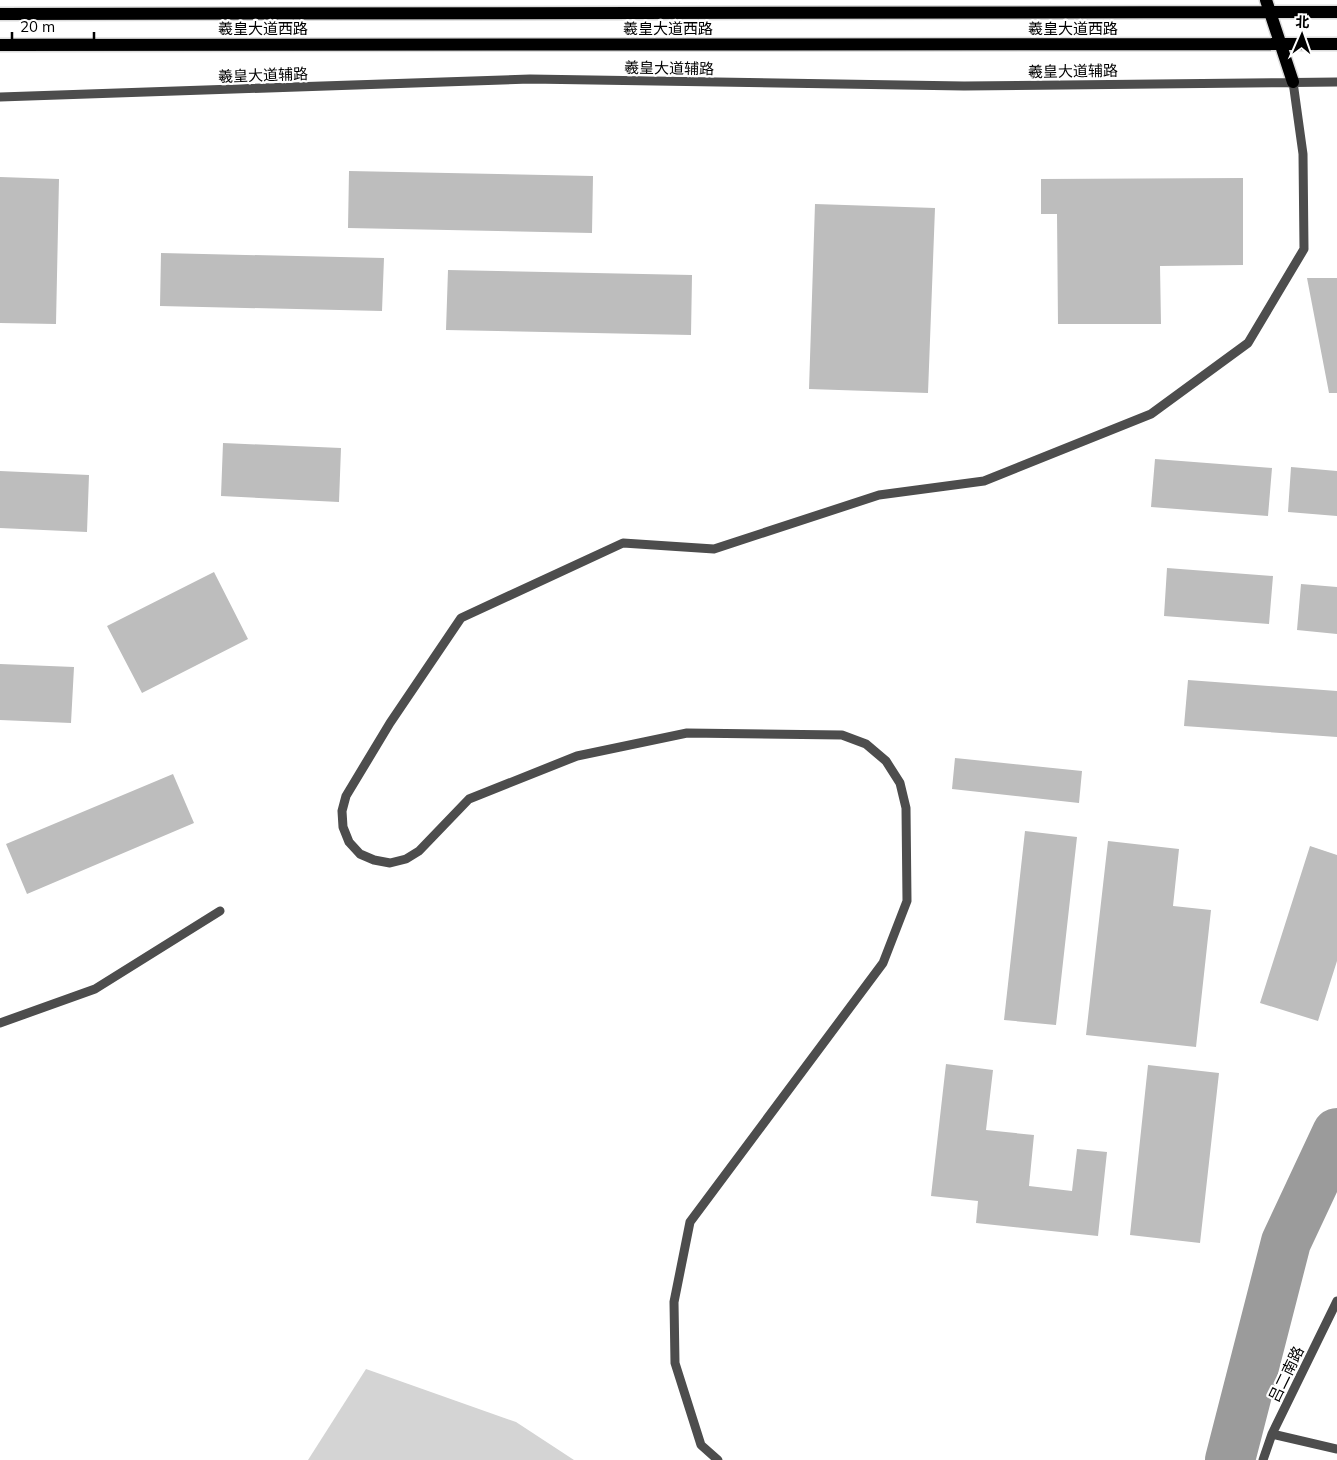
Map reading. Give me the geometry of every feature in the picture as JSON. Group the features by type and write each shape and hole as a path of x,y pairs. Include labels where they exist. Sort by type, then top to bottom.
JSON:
{"main road":[{"name":"羲皇大道西路","path":"0,14 1268,6 1337,12"},
{"path":"1268,6 1293,82"},
{"name":"羲皇大道西路","path":"0,45 1337,44"}],"street":[{"name":"羲皇大道辅路","path":"0,97 530,79 964,86 1337,82"},
{"path":"718,1460 701,1445 675,1363 674,1302 690,1222 883,963 907,901 906,808 900,782 886,761 866,744 842,735 687,733 577,756 469,799 419,851 406,859 390,863 374,860 360,854 349,842 343,827 342,811 346,796 390,723 461,618 623,543 714,549 878,495 984,480 1151,414 1248,343 1304,249 1304,154 1293,82"},
{"path":"0,1022 95,989 220,911"},
{"name":"吕二南路","path":"1263,1460 1272,1434 1337,1301"},
{"path":"1272,1434 1337,1449"}],"shaded area":[{"path":"366,1369 516,1422 574,1460 308,1460"}],"building":[{"path":"349,171 593,176 592,233 348,228"},
{"path":"0,177 59,179 56,324 0,323"},
{"path":"1243,178 1243,265 1160,266 1161,324 1058,324 1057,214 1041,214 1041,179"},
{"path":"815,204 935,208 928,393 809,389"},
{"path":"161,253 384,258 382,311 160,306"},
{"path":"448,270 692,275 691,335 446,330"},
{"path":"1307,278 1337,278 1337,393 1329,393"},
{"path":"223,443 341,448 339,502 221,496"},
{"path":"1155,459 1272,468 1268,516 1151,507"},
{"path":"1291,467 1337,471 1337,516 1288,512"},
{"path":"0,471 89,475 87,532 0,528"},
{"path":"1167,568 1273,576 1269,624 1164,616"},
{"path":"214,572 248,639 142,693 107,626"},
{"path":"1301,584 1337,587 1337,634 1297,630"},
{"path":"0,664 74,667 71,723 0,720"},
{"path":"1188,680 1337,691 1337,737 1184,726"},
{"path":"955,758 1082,771 1079,803 952,789"},
{"path":"173,774 194,823 27,894 6,844"},
{"path":"1025,831 1077,837 1056,1025 1004,1020"},
{"path":"1108,841 1179,849 1173,906 1211,910 1196,1047 1086,1035"},
{"path":"1310,846 1337,855 1337,961 1318,1021 1260,1003"},
{"path":"946,1064 993,1070 986,1130 1034,1135 1029,1186 1072,1191 1077,1149 1107,1152 1098,1236 976,1223 978,1201 931,1196"},
{"path":"1148,1065 1219,1073 1200,1243 1130,1235"}],"waterway":[{"path":"1230,1460 1286,1242 1337,1133"}]}
